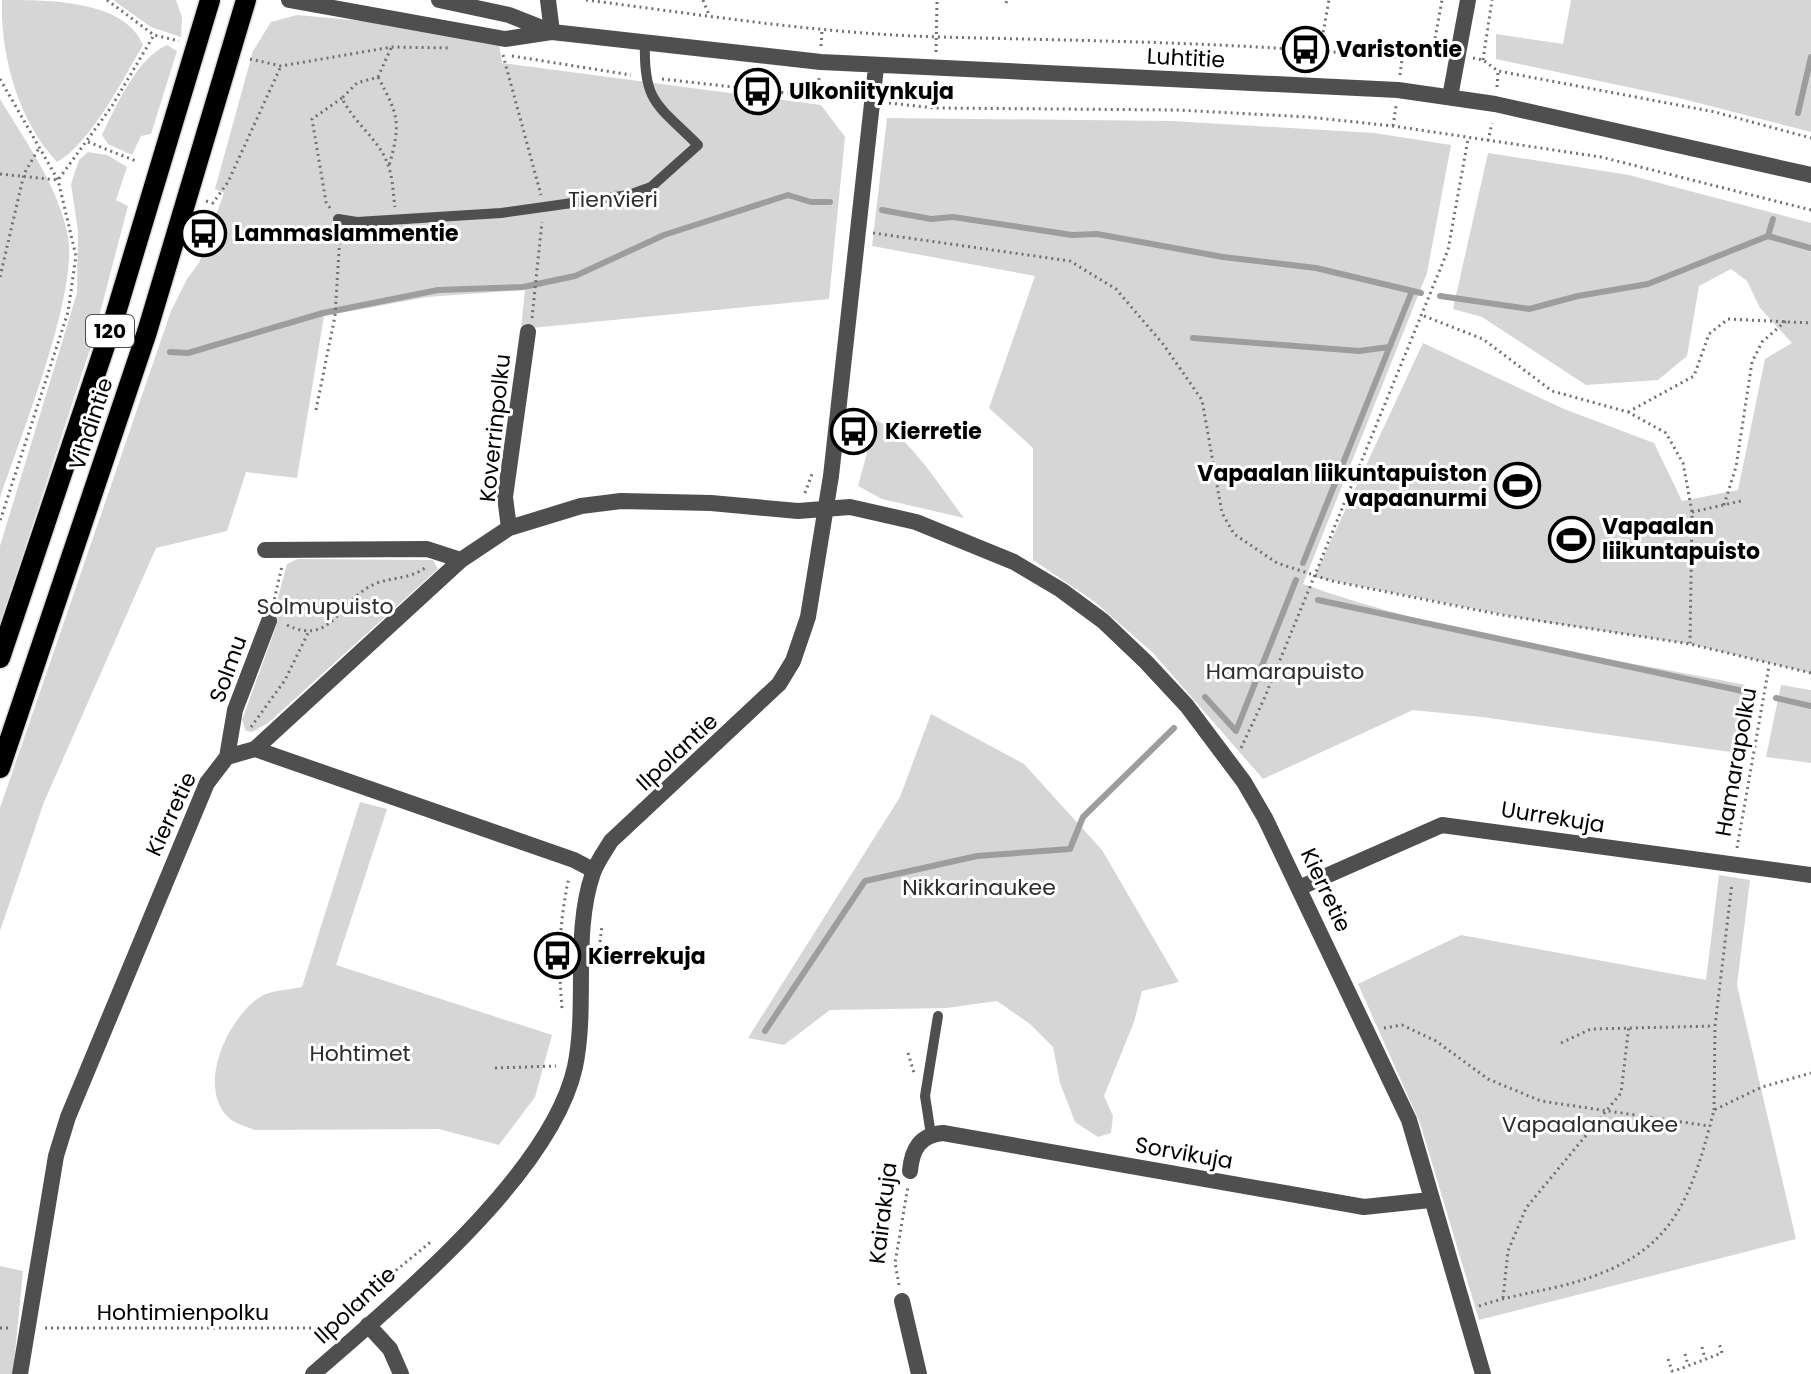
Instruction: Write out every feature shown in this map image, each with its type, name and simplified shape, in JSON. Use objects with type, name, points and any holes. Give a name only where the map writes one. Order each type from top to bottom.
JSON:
[{"type":"main road","name":"Vihdintie","points":[[0,658],[115,316],[210,0]]},
{"type":"main road","name":"Vihdintie","points":[[0,768],[147,332],[246,0]]},
{"type":"street","name":"Luhtitie","points":[[289,0],[505,39],[552,32]]},
{"type":"street","name":"Luhtitie","points":[[439,0],[509,15],[552,32],[876,67],[1398,90],[1450,97],[1677,142],[1811,175]]},
{"type":"street","points":[[548,0],[552,32]]},
{"type":"street","points":[[1450,97],[1468,0]]},
{"type":"street","name":"Ilpolantie","points":[[313,1374],[473,1225],[550,1128],[566,1098],[580,1035],[587,898],[593,870],[611,841],[779,684],[793,661],[808,617],[825,510],[876,67]]},
{"type":"street","name":"Koverrinpolku","points":[[509,528],[505,497],[528,332]]},
{"type":"street","name":"Kierretie","points":[[20,1374],[56,1156],[68,1117],[207,783],[228,753],[255,749],[453,556],[509,528],[581,506],[621,501],[711,503],[798,511],[850,507],[916,522],[1012,561],[1061,590],[1103,621],[1146,662],[1187,706],[1228,760],[1265,818],[1301,887],[1409,1120],[1483,1374]]},
{"type":"street","points":[[265,550],[427,549],[453,556]]},
{"type":"street","name":"Solmu","points":[[228,753],[235,710],[269,618]]},
{"type":"street","points":[[255,749],[574,860],[593,870]]},
{"type":"street","name":"Uurrekuja","points":[[1301,887],[1442,825],[1811,875]]},
{"type":"street","name":"Sorvikuja","points":[[931,1135],[943,1133],[1364,1207],[1430,1200]]},
{"type":"street","name":"Kairakuja","points":[[910,1171],[917,1146],[931,1135]]},
{"type":"street","points":[[902,1301],[919,1374]]},
{"type":"street","points":[[368,1325],[390,1349],[401,1374]]},
{"type":"lane","points":[[341,219],[396,219],[544,209],[629,195],[651,187],[698,145],[649,97],[644,77],[645,43]]},
{"type":"lane","points":[[931,1135],[925,1096],[938,1016]]},
{"type":"path","points":[[107,0],[154,35],[180,41]]},
{"type":"path","points":[[586,0],[822,30],[936,37],[1244,44],[1402,58],[1433,50],[1483,60],[1498,71],[1715,112],[1811,138]]},
{"type":"path","points":[[703,0],[709,16]]},
{"type":"path","points":[[1317,50],[1329,0]]},
{"type":"path","points":[[1433,50],[1442,0]]},
{"type":"path","points":[[1483,60],[1492,0]]},
{"type":"path","points":[[936,37],[937,2]]},
{"type":"path","points":[[1298,29],[1317,50]]},
{"type":"path","points":[[58,180],[88,142],[154,35]]},
{"type":"path","points":[[316,410],[335,316],[341,219],[326,202],[312,119],[357,83],[378,77],[392,47]]},
{"type":"path","points":[[250,59],[281,66],[392,47],[452,49]]},
{"type":"path","points":[[491,53],[644,77],[935,108],[1177,110],[1308,117],[1601,157],[1811,210]]},
{"type":"path","points":[[503,55],[544,209],[536,304]]},
{"type":"path","points":[[213,203],[240,158],[281,66]]},
{"type":"path","points":[[378,77],[391,101],[399,129],[389,166],[396,219]]},
{"type":"path","points":[[0,79],[58,180],[76,256],[68,312],[0,521]]},
{"type":"path","points":[[342,98],[351,118],[365,130],[389,166]]},
{"type":"path","points":[[848,100],[852,109]]},
{"type":"path","points":[[1228,760],[1238,753],[1264,699],[1424,316],[1448,250],[1468,139]]},
{"type":"path","points":[[88,142],[136,161]]},
{"type":"path","points":[[0,277],[24,174],[39,148]]},
{"type":"path","points":[[0,174],[24,174],[58,180]]},
{"type":"path","points":[[857,231],[1070,261],[1116,289],[1163,344],[1202,400],[1222,513],[1234,534],[1277,563],[1314,577],[1502,615],[1690,644],[1811,673]]},
{"type":"path","points":[[1424,316],[1483,339],[1552,391],[1628,412],[1666,433],[1683,463],[1692,512],[1690,644]]},
{"type":"path","points":[[1628,412],[1694,376],[1709,334],[1728,319],[1811,323]]},
{"type":"path","points":[[1724,505],[1736,467],[1752,362],[1762,342],[1786,320]]},
{"type":"path","points":[[798,511],[800,498],[808,489],[813,474]]},
{"type":"path","points":[[1692,512],[1741,501]]},
{"type":"path","name":"Solmu","points":[[269,618],[282,570],[283,550]]},
{"type":"path","points":[[269,618],[300,632],[320,630],[357,595],[377,583],[412,576],[453,556]]},
{"type":"path","points":[[228,753],[271,703],[309,631]]},
{"type":"path","name":"Hamarapolku","points":[[1463,1311],[1503,1298],[1560,1286],[1636,1255],[1669,1229],[1695,1181],[1714,1110],[1715,1026],[1735,864],[1769,665]]},
{"type":"path","points":[[562,1010],[557,956],[559,929],[574,860]]},
{"type":"path","points":[[1367,1030],[1402,1025],[1436,1041],[1488,1079],[1541,1101],[1709,1126]]},
{"type":"path","points":[[1503,1298],[1508,1251],[1526,1208],[1621,1093],[1629,1025]]},
{"type":"path","points":[[1561,1043],[1591,1029],[1629,1025],[1715,1026]]},
{"type":"path","points":[[495,1068],[560,1066],[556,1076]]},
{"type":"path","points":[[1488,1079],[1495,1073]]},
{"type":"path","points":[[1714,1110],[1762,1087],[1811,1073]]},
{"type":"path","name":"Kairakuja","points":[[902,1301],[895,1263],[910,1171]]},
{"type":"path","points":[[330,1337],[377,1286],[438,1236]]},
{"type":"path","name":"Hohtimienpolku","points":[[28,1328],[337,1328]]},
{"type":"path","points":[[1668,1359],[1672,1371],[1689,1366],[1722,1353],[1719,1343]]},
{"type":"path","points":[[1702,1347],[1705,1359]]},
{"type":"path","points":[[1685,1354],[1689,1366]]},
{"type":"green space","points":[[2,0],[63,2],[103,11],[134,30],[143,45],[94,126],[70,153],[57,162],[32,128],[14,87],[4,43]]},
{"type":"green space","points":[[113,0],[176,0],[182,17],[181,37],[151,27]]},
{"type":"green space","points":[[1571,0],[1811,0],[1811,132],[1679,98],[1496,59],[1496,34],[1563,44]]},
{"type":"green space","name":"Tienvieri","points":[[297,15],[364,21],[499,44],[502,63],[821,105],[845,137],[829,299],[521,329],[525,290],[427,297],[324,316],[297,478],[246,472],[227,531],[156,548],[44,802],[0,931],[0,808],[171,311],[199,263],[224,193],[215,189],[253,51],[271,22]]},
{"type":"green space","points":[[167,45],[177,51],[151,134],[141,136],[132,155],[108,144],[102,135],[137,72],[156,51]]},
{"type":"green space","points":[[0,99],[57,200],[68,237],[69,262],[45,367],[0,498]]},
{"type":"green space","name":"Hamarapuisto","points":[[887,118],[1172,121],[1374,133],[1451,145],[1427,273],[1303,584],[1356,602],[1466,630],[1745,685],[1738,753],[1413,710],[1263,779],[1153,653],[1095,602],[1033,560],[1033,448],[989,408],[1035,276],[872,246]]},
{"type":"green space","points":[[88,152],[107,155],[127,167],[116,200],[128,206],[92,343],[0,624],[0,546],[77,293],[78,231],[71,184],[79,160]]},
{"type":"green space","name":"Vapaalan liikuntapuisto","points":[[1488,153],[1629,175],[1811,223],[1811,673],[1690,644],[1531,620],[1314,577],[1423,343],[1564,409],[1654,443],[1682,501],[1738,490],[1765,359],[1792,343],[1760,308],[1747,281],[1731,269],[1699,286],[1687,356],[1658,380],[1586,385],[1482,317],[1453,309]]},
{"type":"green space","points":[[876,420],[912,450],[964,518],[882,499],[858,486]]},
{"type":"green space","name":"Solmupuisto","points":[[298,559],[433,560],[438,569],[268,723],[252,732],[246,731],[242,720],[277,624],[272,620],[287,564]]},
{"type":"green space","points":[[1781,685],[1811,690],[1811,763],[1766,757]]},
{"type":"green space","name":"Nikkarinaukee","points":[[931,714],[1024,764],[1102,850],[1179,982],[1142,991],[1134,1022],[1104,1096],[1113,1116],[1111,1133],[1098,1137],[1075,1122],[1060,1083],[1053,1047],[1030,1024],[997,1001],[947,1008],[830,1010],[784,1045],[748,1038],[900,797]]},
{"type":"green space","name":"Hohtimet","points":[[360,802],[387,809],[336,965],[552,1035],[535,1097],[499,1145],[439,1129],[255,1130],[228,1117],[219,1103],[215,1088],[216,1070],[220,1052],[237,1020],[260,997],[302,987]]},
{"type":"green space","name":"Vapaalanaukee","points":[[1719,875],[1750,880],[1737,985],[1796,1239],[1479,1320],[1420,1123],[1358,984],[1461,935],[1706,980]]},
{"type":"green space","points":[[0,1266],[23,1271],[13,1374],[0,1374]]},
{"type":"waterway","points":[[1798,113],[1811,57]]},
{"type":"waterway","points":[[170,352],[188,353],[323,313],[438,290],[523,287],[575,276],[664,235],[788,195],[811,202],[830,202]]},
{"type":"waterway","points":[[882,210],[931,219],[953,217],[1072,235],[1097,234],[1223,257],[1316,268],[1421,293]]},
{"type":"waterway","points":[[1768,236],[1773,219]]},
{"type":"waterway","points":[[1768,236],[1811,248]]},
{"type":"waterway","points":[[1440,296],[1529,309],[1578,296],[1648,284],[1768,236]]},
{"type":"waterway","points":[[1303,563],[1412,291]]},
{"type":"waterway","points":[[1193,338],[1359,351],[1389,347]]},
{"type":"waterway","points":[[1205,697],[1236,731],[1296,580]]},
{"type":"waterway","points":[[1318,600],[1752,693]]},
{"type":"waterway","points":[[1776,698],[1811,706]]},
{"type":"waterway","points":[[765,1031],[865,881],[977,856],[1070,849],[1083,817],[1174,728]]},
{"type":"place","name":"Varistontie","points":[[1305,49]]},
{"type":"place","name":"Ulkoniitynkuja","points":[[758,91]]},
{"type":"place","name":"Lammaslammentie","points":[[203,233]]},
{"type":"place","name":"Kierretie","points":[[854,431]]},
{"type":"place","name":"Vapaalan liikuntapuiston vapaanurmi","points":[[1518,486]]},
{"type":"place","name":"Vapaalan liikuntapuisto","points":[[1571,539]]},
{"type":"place","name":"Kierrekuja","points":[[557,956]]}]
